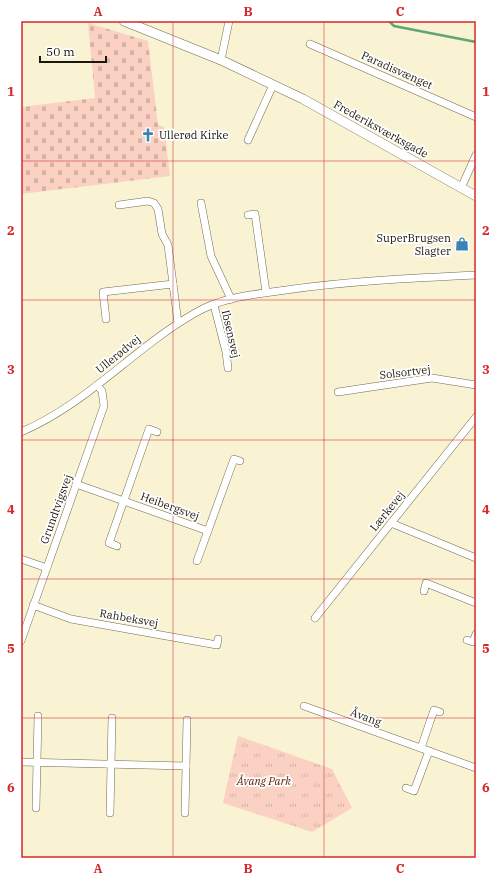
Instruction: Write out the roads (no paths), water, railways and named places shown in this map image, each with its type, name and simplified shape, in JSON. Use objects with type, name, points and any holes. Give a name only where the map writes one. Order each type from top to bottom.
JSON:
[{"type":"street","name":"Frederiksværksgade","points":[[124,21],[221,60],[303,99],[476,196]]},
{"type":"street","points":[[221,60],[229,21]]},
{"type":"street","name":"Paradisvænget","points":[[310,44],[476,117]]},
{"type":"street","points":[[248,140],[273,85]]},
{"type":"street","points":[[461,188],[476,155]]},
{"type":"street","points":[[119,205],[148,201],[154,204],[158,209],[162,234],[168,245],[178,323]]},
{"type":"street","points":[[201,203],[211,256],[231,299]]},
{"type":"street","points":[[248,215],[255,214],[266,292]]},
{"type":"street","name":"Ullerødvej","points":[[21,432],[42,423],[66,409],[158,336],[178,323],[197,312],[231,299],[266,292],[334,283],[476,275]]},
{"type":"street","points":[[106,319],[103,292],[173,284]]},
{"type":"street","name":"Ibsensvej","points":[[214,305],[226,352],[228,368]]},
{"type":"street","name":"Solsortvej","points":[[338,392],[432,378],[476,385]]},
{"type":"street","name":"Grundtvigsvej","points":[[21,641],[104,406],[102,391],[97,385]]},
{"type":"street","name":"Lærkevej","points":[[314,618],[476,417]]},
{"type":"street","name":"Heibergsvej","points":[[117,546],[109,543],[149,429],[157,432]]},
{"type":"street","name":"Heibergsvej","points":[[197,561],[234,459],[240,461]]},
{"type":"street","name":"Heibergsvej","points":[[76,484],[208,531]]},
{"type":"street","points":[[391,524],[476,558]]},
{"type":"street","points":[[21,559],[47,568]]},
{"type":"street","points":[[424,590],[426,583],[476,603]]},
{"type":"street","name":"Rahbeksvej","points":[[34,605],[72,619],[217,645],[218,639]]},
{"type":"street","points":[[467,640],[473,642],[476,634]]},
{"type":"street","name":"Åvang","points":[[304,706],[476,768]]},
{"type":"street","points":[[421,748],[434,710],[440,712]]},
{"type":"street","points":[[36,808],[38,716]]},
{"type":"street","points":[[110,813],[112,718]]},
{"type":"street","points":[[184,813],[187,720]]},
{"type":"street","points":[[406,788],[414,791],[429,751]]},
{"type":"street","points":[[21,762],[186,766]]},
{"type":"waterway","points":[[389,21],[394,26],[476,42]]},
{"type":"place","name":"Ullerød Kirke","points":[[148,135]]},
{"type":"place","name":"SuperBrugsen Slagter","points":[[462,244]]},
{"type":"park label","name":"Åvang Park","points":[[264,781]]}]
